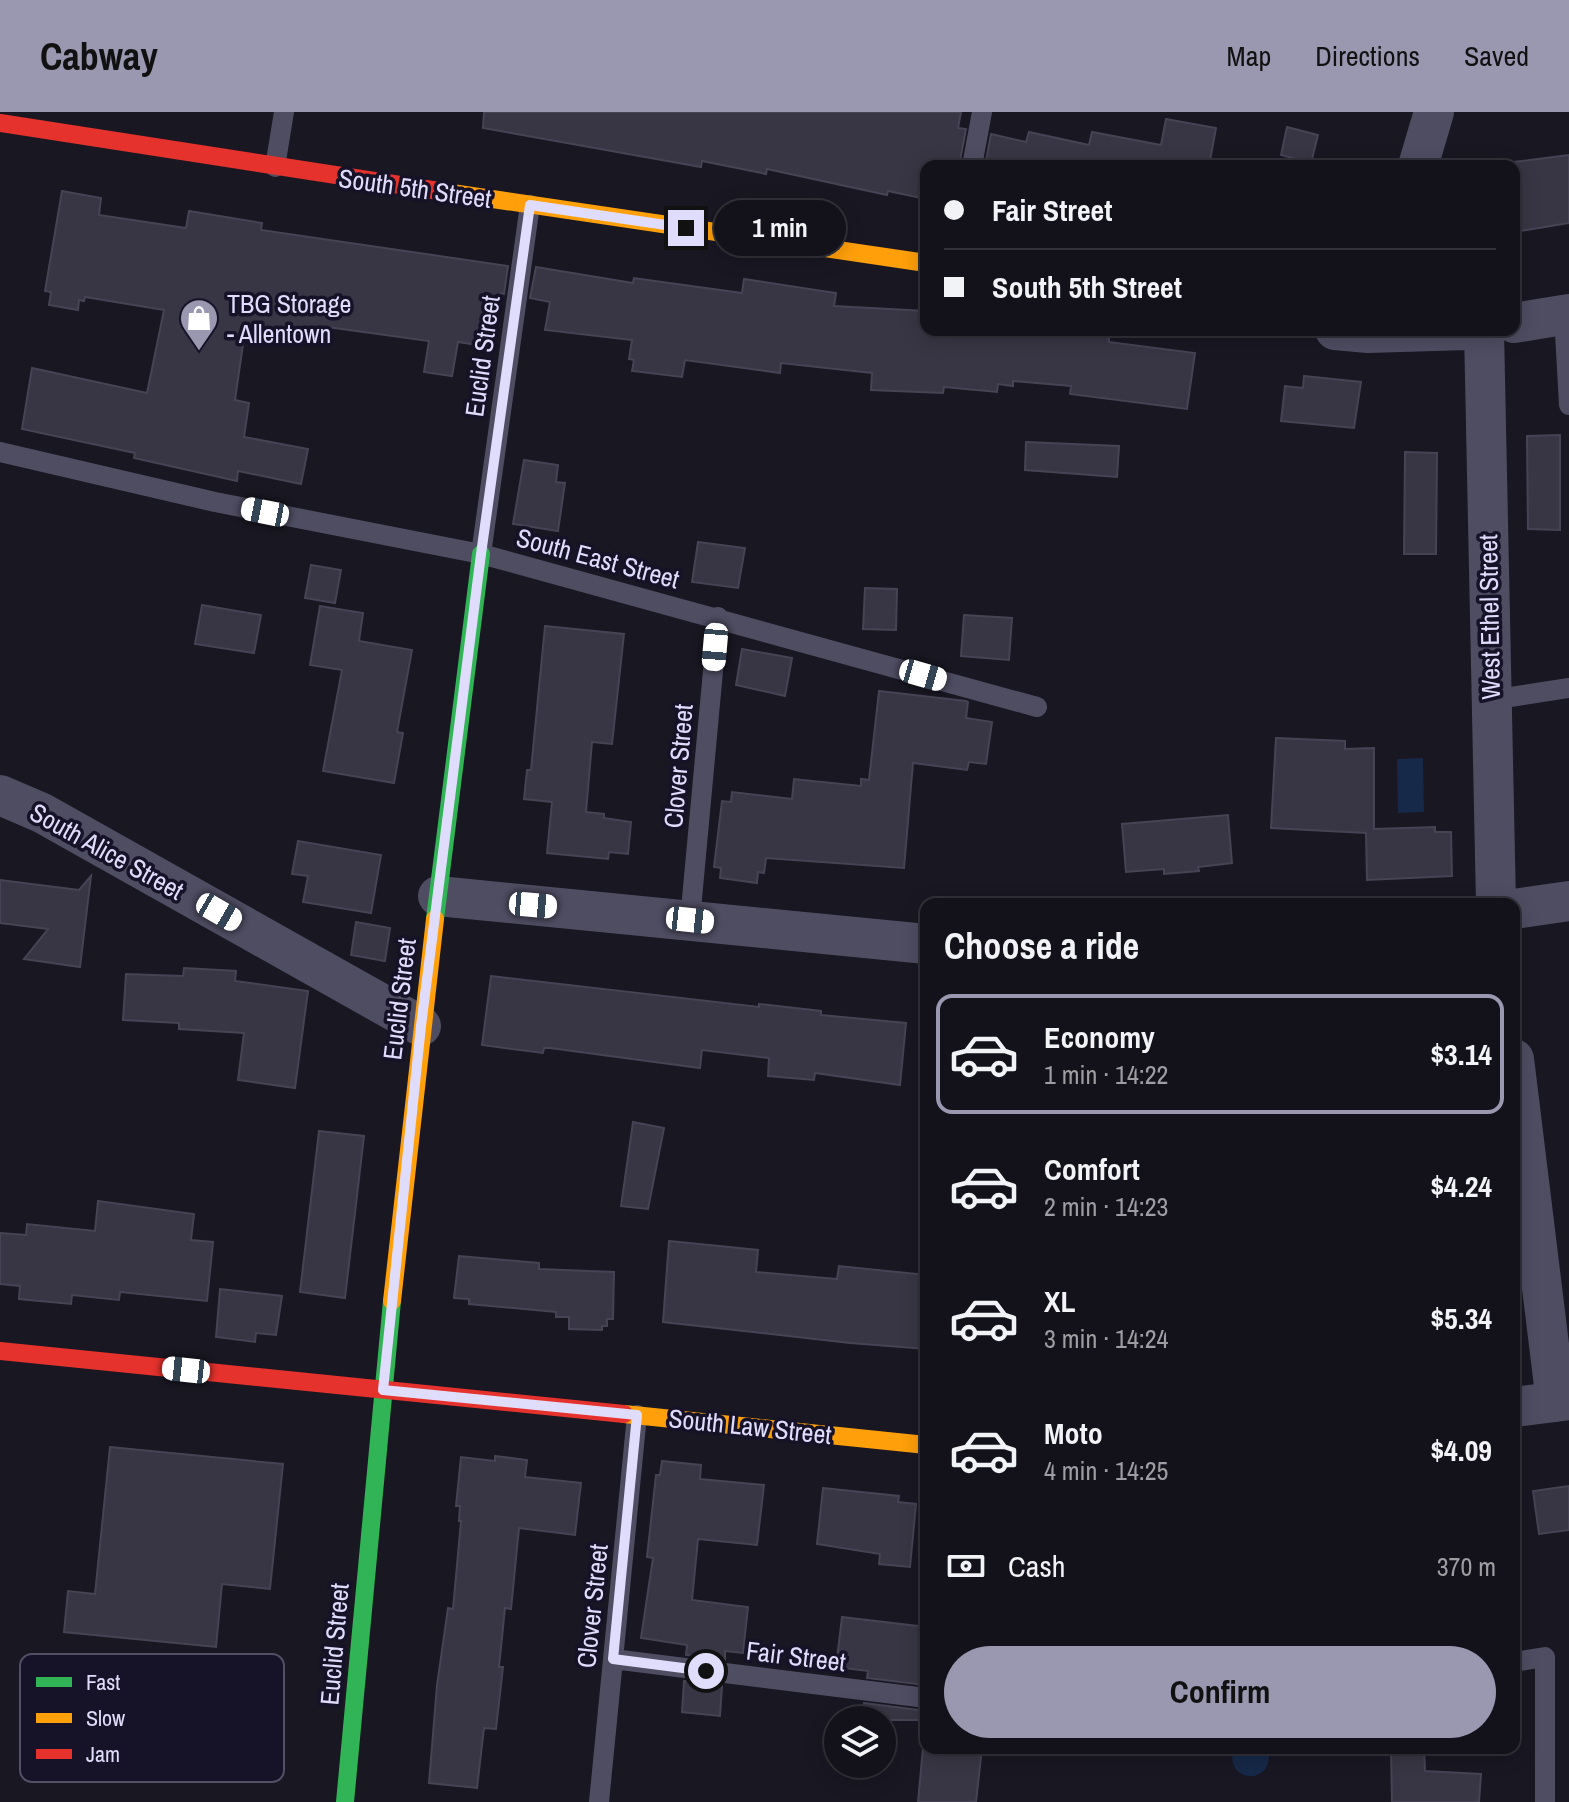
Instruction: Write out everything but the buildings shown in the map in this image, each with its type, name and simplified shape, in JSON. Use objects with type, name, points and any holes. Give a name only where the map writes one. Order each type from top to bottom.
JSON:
[{"type":"street","points":[[1420,160],[1434,112]]},
{"type":"street","name":"South 5th Street","points":[[0,123],[920,262]]},
{"type":"street","points":[[1520,322],[1566,314]]},
{"type":"street","name":"West Ethel Street","points":[[1484,336],[1496,898]]},
{"type":"street","name":"Euclid Street","points":[[345,1802],[421,1026],[481,554]]},
{"type":"street","name":"South Alice Street","points":[[0,795],[42,813],[421,1026]]},
{"type":"street","points":[[438,896],[920,943]]},
{"type":"street","points":[[1520,908],[1569,901]]},
{"type":"street","points":[[1520,1102],[1562,1401],[1520,1406]]},
{"type":"street","name":"South Law Street","points":[[0,1351],[920,1444]]},
{"type":"lane","points":[[275,167],[284,112]]},
{"type":"lane","points":[[973,160],[982,112]]},
{"type":"lane","name":"Euclid Street","points":[[481,554],[530,205]]},
{"type":"lane","points":[[1566,314],[1569,405]]},
{"type":"lane","name":"South East Street","points":[[0,452],[215,502],[481,554],[1037,707]]},
{"type":"lane","name":"Clover Street","points":[[690,920],[718,617]]},
{"type":"lane","points":[[1491,700],[1569,688]]},
{"type":"lane","name":"Clover Street","points":[[599,1802],[637,1415]]},
{"type":"lane","points":[[1520,1661],[1545,1657],[1545,1802]]},
{"type":"lane","name":"Fair Street","points":[[613,1659],[920,1697]]},
{"type":"water","points":[[1423,758],[1424,812],[1398,813],[1397,759]]},
{"type":"water","points":[[1233,1754],[1268,1754],[1269,1761],[1265,1770],[1250,1776],[1236,1769]]},
{"type":"traffic: fast","points":[[435,919],[481,554]]},
{"type":"traffic: fast","points":[[345,1802],[392,1301]]},
{"type":"traffic: slow","points":[[452,193],[920,262]]},
{"type":"traffic: slow","points":[[392,1301],[435,919]]},
{"type":"traffic: slow","points":[[624,1414],[920,1444]]},
{"type":"traffic: jam","points":[[0,123],[452,193]]},
{"type":"traffic: jam","points":[[0,1351],[624,1414]]},
{"type":"place","name":"TBG Storage - Allentown","points":[[199,352]]},
{"type":"route","points":[[686,228],[530,205],[481,554],[421,1026],[383,1390],[637,1415],[613,1659],[706,1671]]}]
